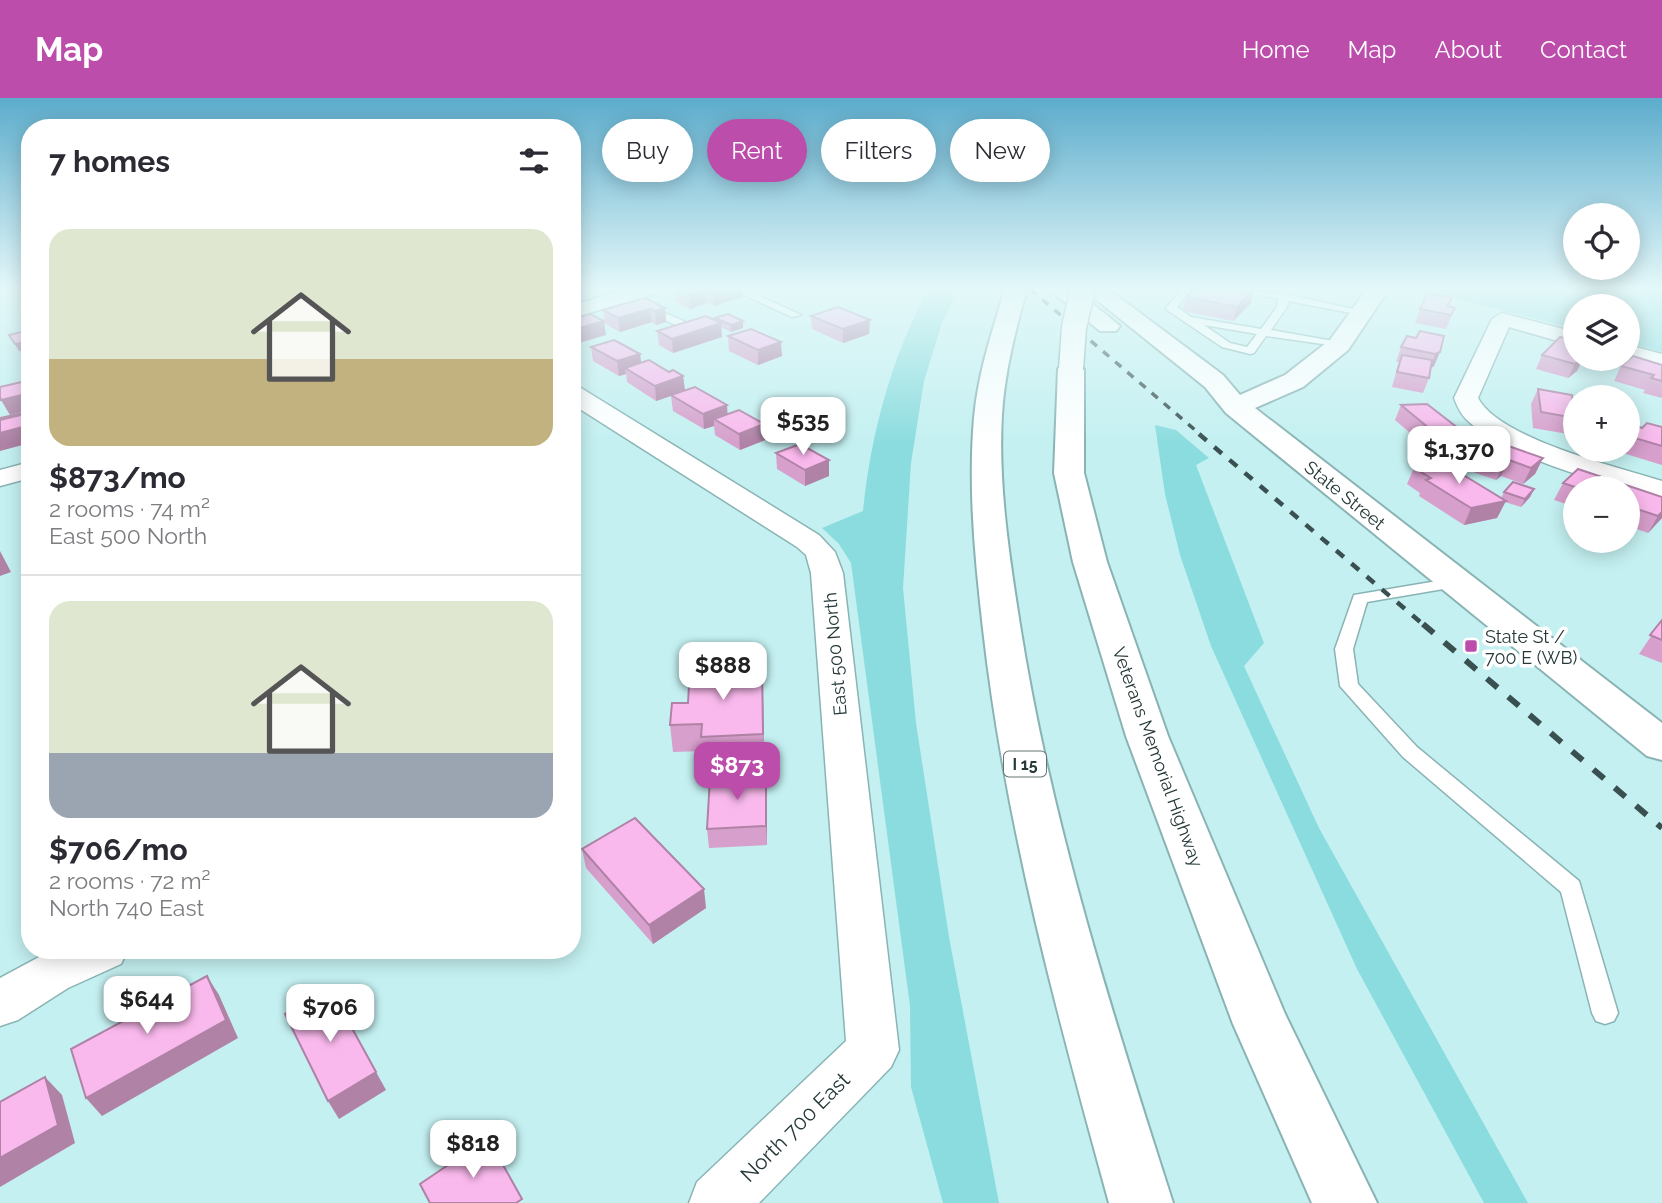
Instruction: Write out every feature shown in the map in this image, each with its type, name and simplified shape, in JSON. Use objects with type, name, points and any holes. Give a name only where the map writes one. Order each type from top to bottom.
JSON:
[{"type":"main road","name":"I 15","points":[[1001,341],[995,362],[989,448],[991,534],[1001,629],[1041,836],[1101,1068],[1141,1203]]},
{"type":"main road","name":"Veterans Memorial Highway","points":[[1073,341],[1069,472],[1090,562],[1147,736],[1261,1024],[1345,1203]]},
{"type":"main road","name":"State Street","points":[[1126,341],[1183,385],[1236,407]]},
{"type":"main road","name":"State Street","points":[[1161,341],[1214,381],[1236,407],[1662,745]]},
{"type":"main road","points":[[1236,407],[1294,381],[1342,341]]},
{"type":"street","points":[[1492,341],[1466,398],[1475,414],[1555,455],[1662,490]]},
{"type":"street","points":[[1640,355],[1662,361]]},
{"type":"street","name":"East 500 North","points":[[581,399],[808,541],[820,552],[827,573],[873,1051]]},
{"type":"street","points":[[0,478],[21,472]]},
{"type":"street","points":[[0,1004],[51,973],[83,959]]},
{"type":"street","name":"North 700 East","points":[[718,1203],[873,1051]]},
{"type":"lane","points":[[1220,341],[1240,351],[1251,351],[1258,341]]},
{"type":"lane","points":[[1316,341],[1339,345]]},
{"type":"lane","points":[[1455,583],[1360,598],[1344,649],[1349,686],[1410,752],[1571,887],[1605,1013]]},
{"type":"shaded area","points":[[937,341],[924,381],[911,463],[903,588],[916,723],[949,937],[999,1203],[943,1203],[911,1087],[910,1006],[851,563],[839,544],[822,528],[863,511],[877,425],[903,342]]},
{"type":"shaded area","points":[[1640,341],[1662,341],[1662,352],[1640,346]]},
{"type":"shaded area","points":[[1155,425],[1176,430],[1209,458],[1196,465],[1264,643],[1244,666],[1319,828],[1528,1203],[1484,1203],[1357,969],[1211,646],[1180,555],[1165,494]]},
{"type":"building","points":[[615,341],[640,354],[617,361],[591,347]]},
{"type":"building","points":[[738,341],[781,342],[758,350]]},
{"type":"building","points":[[1405,341],[1443,341],[1440,352],[1435,354],[1401,347]]},
{"type":"building","points":[[1556,341],[1563,341],[1563,361],[1542,355]]},
{"type":"building","points":[[1402,355],[1432,360],[1429,378],[1397,372]]},
{"type":"building","points":[[1640,358],[1662,365],[1662,381],[1651,378],[1654,375],[1639,371]]},
{"type":"building","points":[[649,360],[669,372],[673,370],[683,376],[655,386],[625,368]]},
{"type":"building","points":[[21,382],[21,395],[1,400],[0,387]]},
{"type":"building","points":[[695,387],[727,405],[703,414],[671,395]]},
{"type":"building","points":[[1538,389],[1563,393],[1563,416],[1541,412]]},
{"type":"building","points":[[1427,404],[1463,432],[1436,434],[1401,405]]},
{"type":"building","points":[[739,410],[764,424],[739,434],[714,419]]},
{"type":"building","points":[[21,415],[21,427],[0,433],[0,420]]},
{"type":"building","points":[[1647,423],[1662,427],[1662,446],[1640,440],[1640,427]]},
{"type":"building","points":[[1488,439],[1543,458],[1531,468],[1509,460],[1504,464],[1471,453]]},
{"type":"building","points":[[800,444],[829,460],[805,470],[776,453]]},
{"type":"building","points":[[1442,462],[1506,501],[1471,508],[1426,480],[1431,478],[1414,468]]},
{"type":"building","points":[[1578,469],[1599,476],[1570,476]]},
{"type":"building","points":[[1513,482],[1534,489],[1525,499],[1504,492]]},
{"type":"building","points":[[1640,490],[1662,497],[1662,512],[1658,516],[1640,510]]},
{"type":"building","points":[[1662,620],[1662,640],[1650,635]]},
{"type":"building","points":[[762,666],[763,734],[701,737],[702,724],[670,725],[672,703],[688,703],[690,668]]},
{"type":"building","points":[[766,776],[766,826],[707,829],[710,778]]},
{"type":"building","points":[[635,818],[704,889],[649,925],[582,849]]},
{"type":"building","points":[[207,976],[226,1020],[86,1098],[71,1049]]},
{"type":"building","points":[[330,988],[376,1072],[328,1101],[285,1014]]},
{"type":"building","points":[[45,1077],[58,1125],[0,1158],[0,1102]]},
{"type":"building","points":[[488,1138],[522,1199],[516,1203],[430,1203],[420,1184]]},
{"type":"railway","points":[[1090,341],[1201,435]]},
{"type":"railway","points":[[1199,434],[1425,626]]},
{"type":"railway","points":[[1423,624],[1662,828]]},
{"type":"place","name":"State St / 700 E (WB)","points":[[1471,646]]}]
